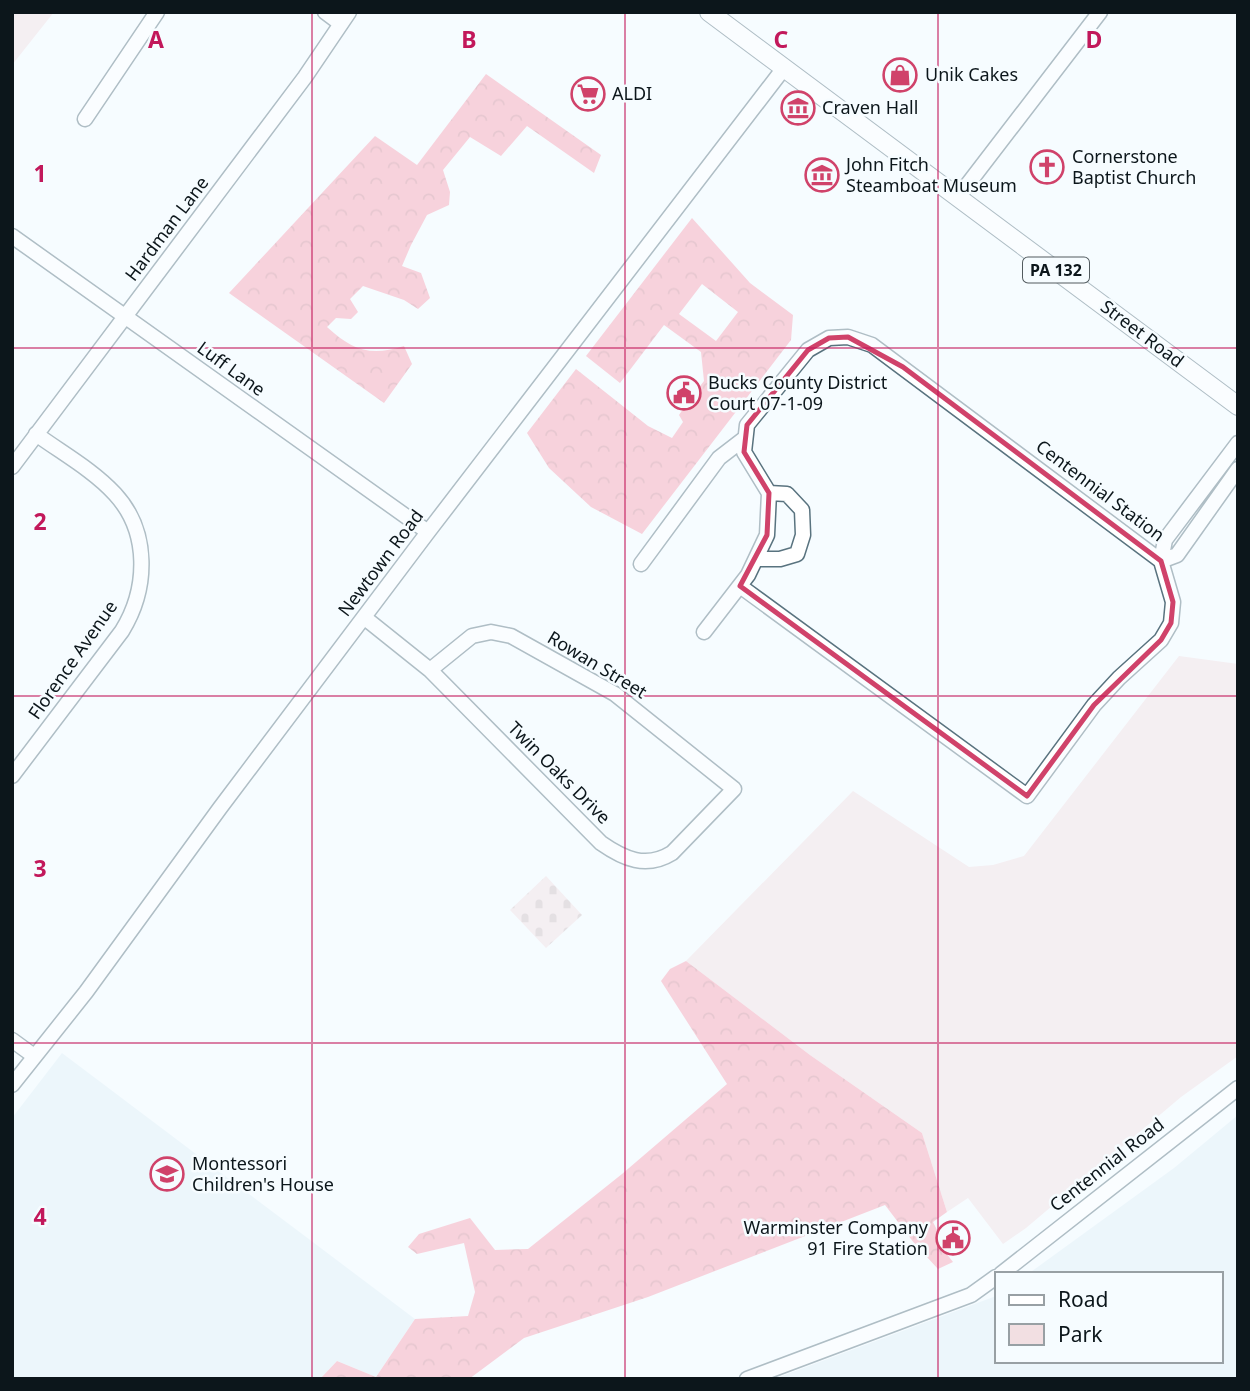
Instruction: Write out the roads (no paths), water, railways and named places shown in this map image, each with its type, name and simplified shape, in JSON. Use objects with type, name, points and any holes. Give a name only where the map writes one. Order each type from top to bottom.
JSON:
[{"type":"main road","name":"Street Road","points":[[709,12],[1238,406]]},
{"type":"street","points":[[85,119],[157,12]]},
{"type":"street","points":[[325,12],[345,18]]},
{"type":"street","points":[[958,197],[1100,12]]},
{"type":"street","name":"Hardman Lane","points":[[12,467],[305,77],[345,18]]},
{"type":"street","name":"Newtown Road","points":[[12,1085],[86,992],[220,808],[428,532],[784,68]]},
{"type":"street","name":"Luff Lane","points":[[12,236],[428,532]]},
{"type":"street","name":"Centennial Station","points":[[740,586],[1027,796],[1094,705],[1161,640],[1171,623],[1173,602],[1161,561],[872,345],[848,337],[829,338],[808,350],[747,425],[746,438]]},
{"type":"street","name":"Florence Avenue","points":[[12,776],[122,631],[135,604],[141,571],[139,542],[134,524],[121,501],[105,485],[36,434]]},
{"type":"street","points":[[704,632],[740,586],[757,559],[767,535],[769,494],[744,452],[746,438]]},
{"type":"street","points":[[641,564],[719,458],[746,438]]},
{"type":"street","points":[[1161,561],[1165,540],[1238,443]]},
{"type":"street","points":[[1161,561],[1177,555],[1238,469]]},
{"type":"street","points":[[757,559],[780,559],[797,554],[803,535],[802,510],[787,494],[769,494]]},
{"type":"street","name":"Twin Oaks Drive","points":[[365,618],[430,670],[601,843],[618,855],[632,861],[654,861],[672,853],[734,789]]},
{"type":"street","name":"Rowan Street","points":[[430,670],[472,636],[491,632],[511,636],[615,694],[734,789]]},
{"type":"street","points":[[12,1040],[34,1056]]},
{"type":"street","name":"Centennial Road","points":[[1004,1272],[1238,1088]]},
{"type":"street","points":[[747,1379],[971,1295],[995,1278]]},
{"type":"place","name":"Unik Cakes","points":[[900,75]]},
{"type":"place","name":"ALDI","points":[[588,94]]},
{"type":"place","name":"Craven Hall","points":[[798,108]]},
{"type":"place","name":"Cornerstone Baptist Church","points":[[1047,167]]},
{"type":"place","name":"John Fitch Steamboat Museum","points":[[822,175]]},
{"type":"place","name":"Bucks County District Court 07-1-09","points":[[684,393]]},
{"type":"place","name":"Montessori Children's House","points":[[167,1174]]},
{"type":"place","name":"Warminster Company 91 Fire Station","points":[[953,1238]]}]
